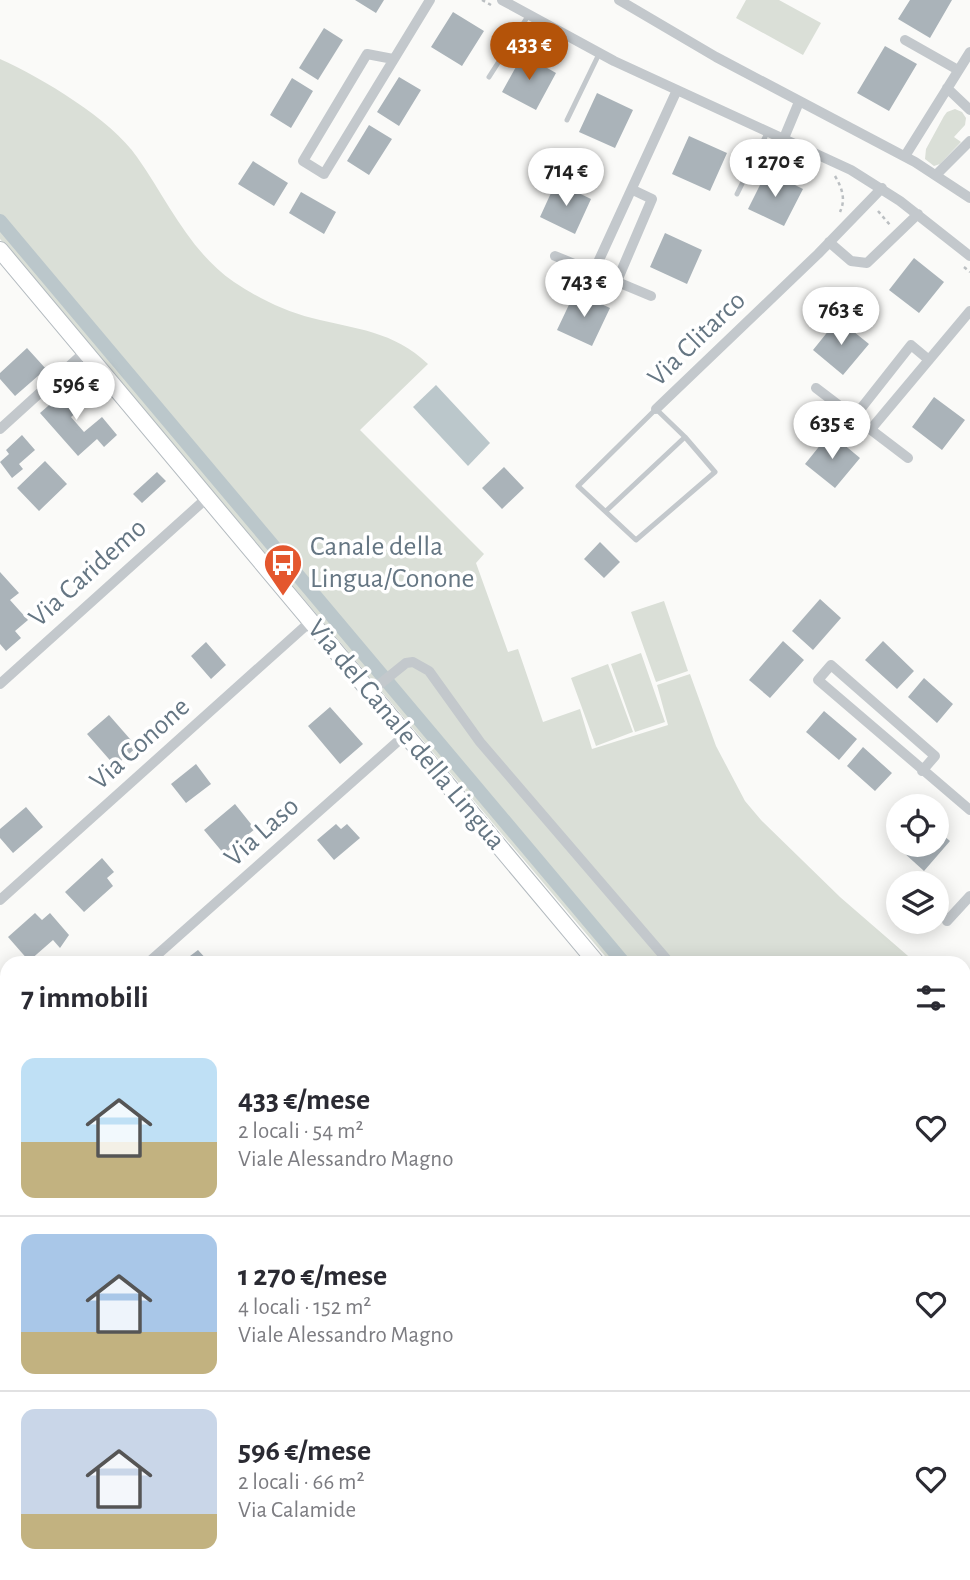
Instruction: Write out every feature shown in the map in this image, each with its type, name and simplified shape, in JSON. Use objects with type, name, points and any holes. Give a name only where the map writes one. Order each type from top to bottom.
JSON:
[{"type":"street","points":[[393,59],[367,54],[303,161],[324,174],[430,0]]},
{"type":"street","points":[[619,0],[680,37],[937,174],[970,198]]},
{"type":"street","points":[[497,3],[599,54],[851,170],[918,214],[970,256]]},
{"type":"street","points":[[905,40],[958,70]]},
{"type":"street","points":[[905,156],[970,51]]},
{"type":"street","points":[[947,88],[970,110]]},
{"type":"street","points":[[594,271],[677,90]]},
{"type":"street","points":[[784,138],[799,102]]},
{"type":"street","points":[[937,174],[970,141]]},
{"type":"street","name":"Via Clitarco","points":[[656,409],[882,188]]},
{"type":"street","points":[[617,281],[652,199],[633,190]]},
{"type":"street","points":[[829,242],[851,261],[864,264],[873,259],[918,214]]},
{"type":"street","name":"Via del Canale della Lingua","points":[[0,250],[311,621],[375,688],[405,735],[591,956]]},
{"type":"street","points":[[555,256],[651,296]]},
{"type":"street","points":[[871,429],[970,311]]},
{"type":"street","points":[[855,416],[911,345],[929,360]]},
{"type":"street","points":[[0,429],[86,351]]},
{"type":"street","points":[[816,388],[908,458]]},
{"type":"street","name":"Via Caridemo","points":[[0,684],[208,497]]},
{"type":"street","name":"Via Conone","points":[[0,900],[311,621]]},
{"type":"street","points":[[375,688],[398,668],[413,662],[429,670],[480,742],[664,956]]},
{"type":"street","points":[[922,771],[935,756],[831,665],[818,680],[922,771],[970,810]]},
{"type":"street","name":"Via Laso","points":[[156,956],[405,735]]},
{"type":"street","points":[[949,920],[970,896]]},
{"type":"lane","points":[[489,77],[527,16]]},
{"type":"lane","points":[[567,120],[599,54]]},
{"type":"lane","points":[[737,194],[768,131]]},
{"type":"lane","name":"Via Clitarco","points":[[656,409],[715,472],[636,540],[578,486],[656,409]]},
{"type":"lane","points":[[607,511],[685,437]]},
{"type":"path","points":[[482,0],[497,3]]},
{"type":"path","points":[[828,172],[836,177],[842,190],[843,205],[840,213]]},
{"type":"path","points":[[870,200],[897,233]]},
{"type":"path","points":[[960,264],[970,272]]},
{"type":"shaded area","points":[[746,0],[779,0],[821,23],[803,55],[736,18]]},
{"type":"shaded area","points":[[0,59],[55,88],[111,128],[137,157],[204,256],[234,282],[291,312],[388,338],[402,344],[428,364],[360,430],[484,554],[476,563],[508,652],[518,649],[543,722],[580,709],[592,749],[668,725],[657,685],[690,674],[716,746],[745,801],[840,897],[908,956],[605,956],[0,239]]},
{"type":"shaded area","points":[[955,109],[962,112],[966,118],[965,125],[954,137],[961,142],[940,164],[934,166],[925,159],[926,149],[944,116]]},
{"type":"shaded area","points":[[436,385],[490,443],[468,466],[413,407]]},
{"type":"shaded area","points":[[664,601],[688,671],[656,682],[631,612]]},
{"type":"shaded area","points":[[641,653],[665,722],[635,732],[611,664]]},
{"type":"shaded area","points":[[608,664],[633,732],[596,746],[571,678]]},
{"type":"building","points":[[355,0],[384,0],[376,13]]},
{"type":"building","points":[[910,0],[952,0],[930,38],[898,19]]},
{"type":"building","points":[[453,12],[484,31],[462,66],[431,47]]},
{"type":"building","points":[[324,28],[343,40],[318,80],[299,68]]},
{"type":"building","points":[[885,46],[917,64],[889,111],[857,93]]},
{"type":"building","points":[[523,54],[556,73],[536,110],[502,92]]},
{"type":"building","points":[[399,77],[421,90],[399,126],[377,112]]},
{"type":"building","points":[[292,78],[313,91],[291,128],[270,115]]},
{"type":"building","points":[[597,93],[633,110],[615,148],[579,132]]},
{"type":"building","points":[[369,125],[392,139],[369,175],[347,161]]},
{"type":"building","points":[[689,136],[727,153],[710,191],[672,174]]},
{"type":"building","points":[[253,161],[288,183],[274,206],[238,184]]},
{"type":"building","points":[[767,171],[803,189],[784,226],[748,209]]},
{"type":"building","points":[[556,182],[591,199],[575,234],[540,217]]},
{"type":"building","points":[[301,192],[336,212],[324,234],[289,213]]},
{"type":"building","points":[[665,233],[702,250],[687,284],[650,267]]},
{"type":"building","points":[[914,258],[944,282],[919,313],[889,290]]},
{"type":"building","points":[[575,292],[610,308],[592,346],[557,330]]},
{"type":"building","points":[[838,319],[869,344],[843,375],[813,350]]},
{"type":"building","points":[[27,348],[46,369],[15,396],[0,379],[0,373]]},
{"type":"building","points":[[72,385],[88,403],[71,417],[84,432],[102,417],[117,435],[104,447],[97,439],[78,456],[40,413]]},
{"type":"building","points":[[934,397],[965,420],[942,450],[912,427]]},
{"type":"building","points":[[830,433],[860,458],[835,488],[805,464]]},
{"type":"building","points":[[22,435],[35,450],[19,464],[23,469],[12,478],[0,462],[9,454],[6,450]]},
{"type":"building","points":[[45,461],[67,484],[39,511],[17,488]]},
{"type":"building","points":[[504,467],[524,488],[502,509],[482,488]]},
{"type":"building","points":[[157,472],[166,481],[142,503],[133,494]]},
{"type":"building","points":[[600,542],[620,562],[604,578],[584,559]]},
{"type":"building","points":[[0,572],[19,593],[10,600],[28,620],[15,631],[21,638],[6,651],[0,644]]},
{"type":"building","points":[[820,599],[841,618],[813,650],[792,631]]},
{"type":"building","points":[[783,641],[804,660],[770,698],[749,680]]},
{"type":"building","points":[[883,641],[914,671],[897,689],[865,660]]},
{"type":"building","points":[[206,642],[226,665],[211,679],[191,656]]},
{"type":"building","points":[[924,678],[953,704],[937,723],[908,697]]},
{"type":"building","points":[[330,707],[363,744],[340,764],[308,726]]},
{"type":"building","points":[[824,711],[857,739],[839,760],[806,732]]},
{"type":"building","points":[[109,715],[137,747],[115,766],[87,734]]},
{"type":"building","points":[[863,747],[892,773],[875,791],[847,766]]},
{"type":"building","points":[[196,764],[211,784],[186,803],[171,784]]},
{"type":"building","points":[[235,804],[255,829],[224,854],[204,830]]},
{"type":"building","points":[[26,807],[43,827],[13,853],[0,838],[0,829]]},
{"type":"building","points":[[336,824],[341,829],[347,824],[360,838],[334,860],[317,840]]},
{"type":"building","points":[[908,857],[936,857],[924,871]]},
{"type":"building","points":[[102,858],[114,872],[107,878],[113,886],[84,912],[65,892]]},
{"type":"building","points":[[35,913],[42,920],[50,913],[69,935],[60,948],[53,940],[35,956],[25,956],[8,937]]},
{"type":"building","points":[[198,950],[204,956],[190,956]]},
{"type":"waterway","points":[[0,221],[618,956]]},
{"type":"place","name":"Canale della Lingua/Conone","points":[[283,597]]}]
